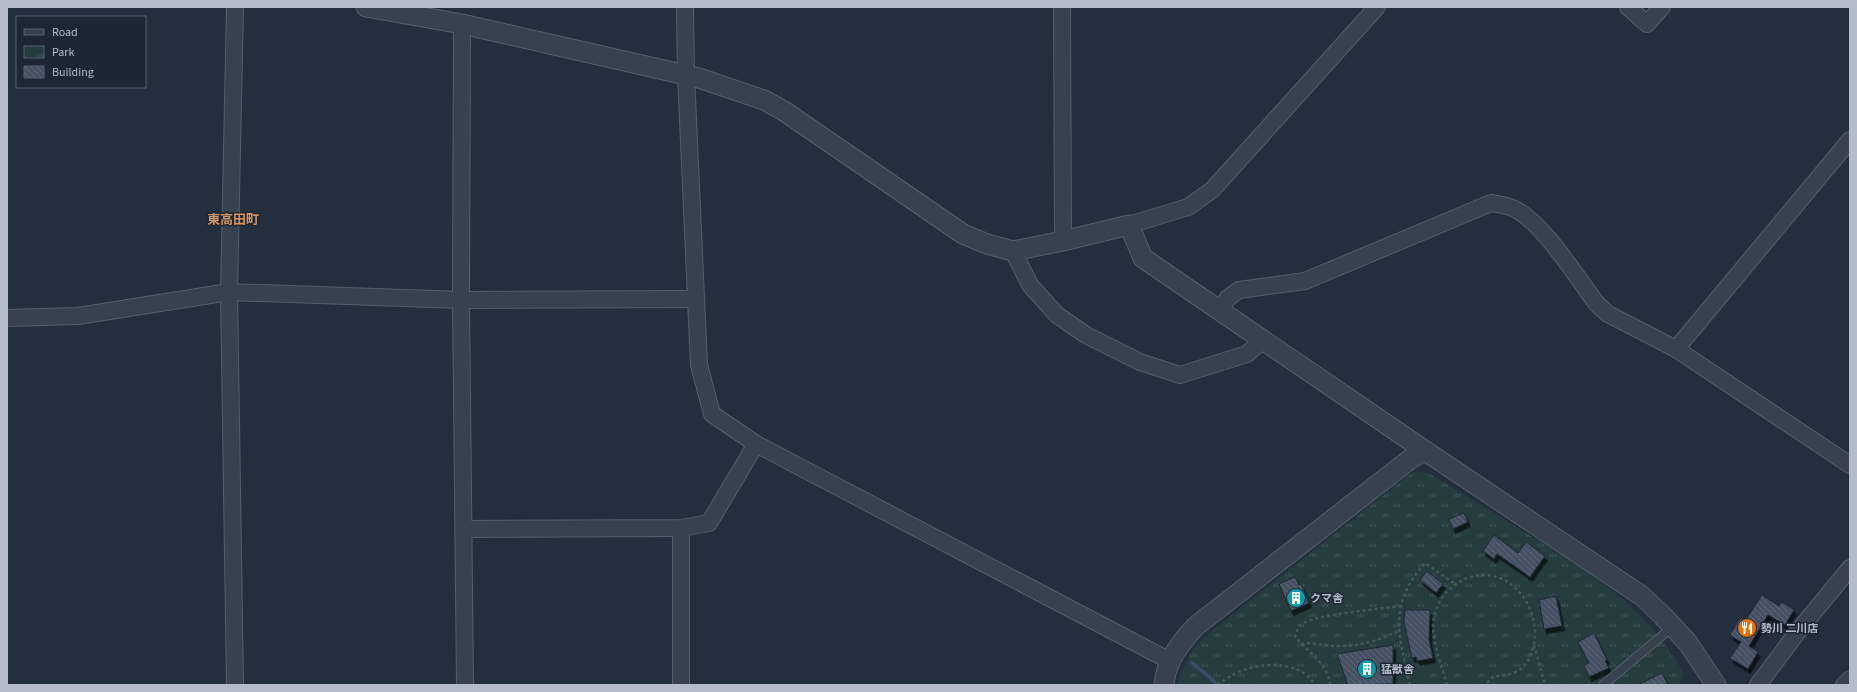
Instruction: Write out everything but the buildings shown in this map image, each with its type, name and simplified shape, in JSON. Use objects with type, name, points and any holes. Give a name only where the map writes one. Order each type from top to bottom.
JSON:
[{"type":"street","points":[[235,7],[229,292],[235,685]]},
{"type":"street","points":[[366,7],[462,24],[699,78],[764,100],[784,112],[963,234],[986,244],[1013,251],[1129,225],[1188,207],[1212,190],[1377,7]]},
{"type":"street","points":[[685,7],[686,75],[699,365],[712,414],[756,444],[1170,661]]},
{"type":"street","points":[[1062,7],[1063,241]]},
{"type":"street","points":[[1628,7],[1647,24],[1662,7]]},
{"type":"street","points":[[462,24],[461,300],[465,685]]},
{"type":"street","points":[[1676,349],[1850,140]]},
{"type":"street","points":[[1219,310],[1228,298],[1239,290],[1305,281],[1492,203],[1510,207],[1530,218],[1543,232],[1597,304],[1608,314],[1676,349],[1850,465]]},
{"type":"street","points":[[1129,225],[1144,258],[1424,450],[1642,596],[1688,643],[1716,685]]},
{"type":"street","points":[[1013,251],[1030,285],[1057,315],[1086,335],[1140,362],[1180,375],[1247,354],[1263,340]]},
{"type":"street","points":[[7,318],[78,316],[229,292],[461,300],[696,299]]},
{"type":"street","points":[[464,529],[681,528],[709,523],[756,444]]},
{"type":"street","points":[[1164,685],[1170,661],[1184,639],[1208,617],[1408,460],[1424,450]]},
{"type":"street","points":[[681,528],[681,685]]},
{"type":"street","points":[[1758,685],[1799,630],[1850,568]]},
{"type":"street","points":[[1844,685],[1850,678]]},
{"type":"lane","points":[[1603,685],[1664,634]]},
{"type":"path","points":[[1410,685],[1398,631],[1401,606],[1413,579],[1425,563],[1455,584]]},
{"type":"path","points":[[1447,685],[1434,634],[1434,615],[1448,590],[1455,584],[1471,577],[1488,575],[1512,584],[1524,597],[1531,612],[1535,628],[1534,644],[1529,658],[1522,668],[1506,676],[1494,676],[1485,685]]},
{"type":"path","points":[[1330,685],[1329,679],[1316,657],[1295,637],[1296,631],[1303,624],[1323,617],[1401,606]]},
{"type":"path","points":[[1301,644],[1310,642],[1330,646],[1350,646],[1370,642],[1398,631]]},
{"type":"path","points":[[1534,644],[1545,685]]},
{"type":"path","points":[[1218,685],[1240,670],[1268,665],[1296,670],[1311,679],[1314,685]]},
{"type":"path","points":[[1485,685],[1507,685]]},
{"type":"green space","points":[[1417,472],[1428,473],[1434,476],[1570,560],[1614,592],[1634,609],[1653,629],[1669,650],[1684,674],[1679,685],[1178,685],[1182,671],[1188,659],[1204,637],[1410,474]]},
{"type":"waterway","points":[[1192,663],[1212,679],[1217,685]]},
{"type":"place","name":"クマ舎","points":[[1296,598]]},
{"type":"place","name":"勢川 二川店","points":[[1747,628]]},
{"type":"place","name":"猛獣舎","points":[[1367,669]]},
{"type":"district","name":"東高田町","points":[[233,219]]}]
